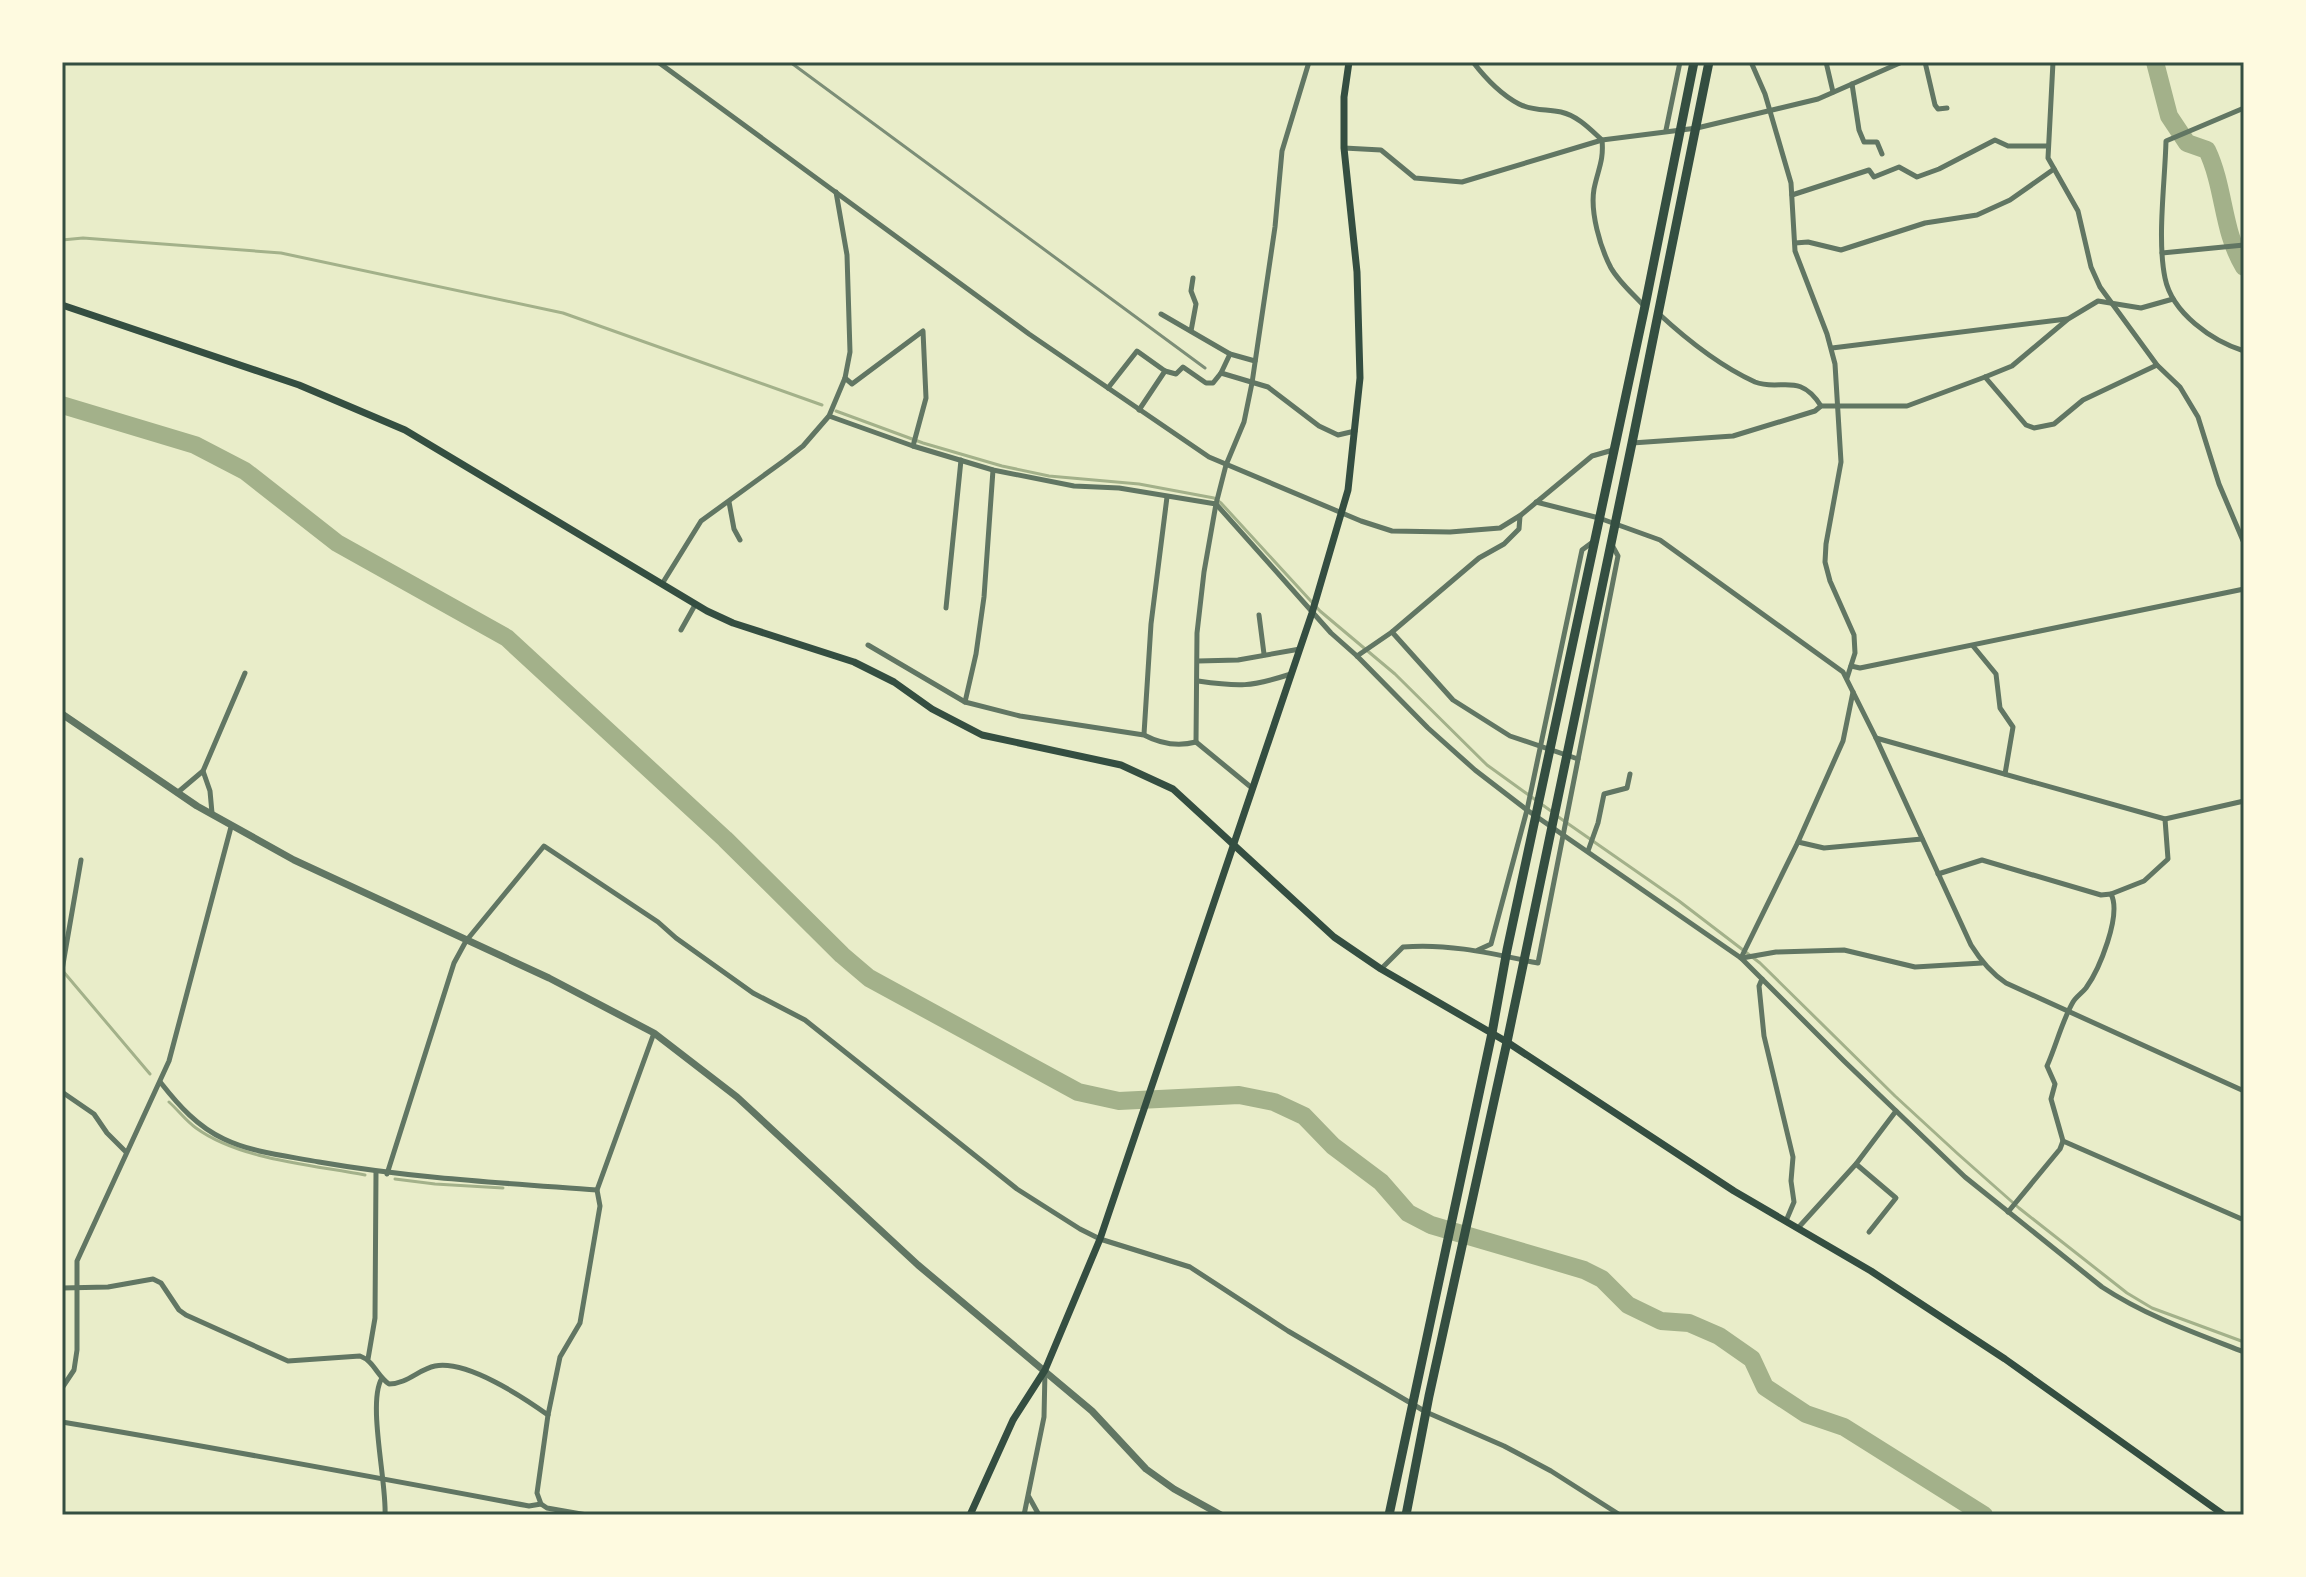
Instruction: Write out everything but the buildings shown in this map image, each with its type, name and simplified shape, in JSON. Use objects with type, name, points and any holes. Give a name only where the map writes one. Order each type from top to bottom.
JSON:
[{"type":"highway","points":[[1389,1515],[1694,62]]},
{"type":"highway","points":[[1406,1515],[1709,62]]},
{"type":"main road","points":[[970,1515],[1013,1420],[1045,1370],[1100,1239],[1312,613],[1348,490],[1360,378],[1359,321],[1344,148],[1344,97],[1349,62]]},
{"type":"main road","points":[[62,305],[299,385],[405,430],[695,605],[733,623],[854,662],[894,682],[932,709],[982,735],[1121,765],[1173,789],[1334,937],[1381,969],[1507,1042],[1734,1191],[1871,1271],[2005,1359],[2224,1515]]},
{"type":"street","points":[[658,62],[1029,334],[1209,457],[1361,521],[1392,531],[1450,532],[1500,528],[1521,515],[1592,456],[1613,450]]},
{"type":"street","points":[[1196,742],[1197,633],[1204,572],[1226,465],[1244,422],[1275,227],[1282,151],[1309,62]]},
{"type":"street","points":[[1473,62],[1490,84],[1519,104],[1541,111],[1562,112],[1585,123],[1602,140],[1603,158],[1594,190],[1594,212],[1612,270],[1645,306]]},
{"type":"street","points":[[1666,130],[1680,62]]},
{"type":"street","points":[[1751,62],[1770,111],[1791,183],[1795,243],[1804,277],[1832,348],[1838,380],[1841,462],[1825,562],[1854,635],[1855,653],[1847,679]]},
{"type":"street","points":[[1826,62],[1833,93]]},
{"type":"street","points":[[1344,148],[1381,150],[1415,178],[1462,182],[1602,140],[1697,128],[1818,99],[1902,62]]},
{"type":"street","points":[[1925,62],[1935,105],[1938,109],[1947,108]]},
{"type":"street","points":[[2053,62],[2048,158],[2078,211],[2091,267],[2109,301],[2157,365],[2180,387],[2198,417],[2219,484],[2244,543]]},
{"type":"street","points":[[1852,84],[1859,130],[1864,142],[1877,142],[1882,154]]},
{"type":"street","points":[[2244,108],[2166,141],[2162,253],[2165,280],[2173,299],[2192,320],[2216,339],[2244,351]]},
{"type":"street","points":[[1792,195],[1869,170],[1874,177],[1899,167],[1917,177],[1995,140],[2008,146],[2047,146]]},
{"type":"street","points":[[1795,243],[1808,242],[1841,250],[1925,223],[1977,215],[2010,200],[2054,169]]},
{"type":"street","points":[[662,585],[695,527],[803,446],[829,416],[845,378],[850,352],[845,234],[836,192]]},
{"type":"street","points":[[2162,253],[2243,245]]},
{"type":"street","points":[[1191,331],[1196,304],[1191,291],[1193,278]]},
{"type":"street","points":[[1632,443],[1733,436],[1815,411],[1821,406],[1907,406],[2012,366],[2068,319],[2098,301],[2109,301],[2126,308],[2141,308],[2173,299]]},
{"type":"street","points":[[1657,313],[1684,337],[1758,383],[1787,383],[1814,395],[1821,406]]},
{"type":"street","points":[[1161,314],[1230,354],[1255,361]]},
{"type":"street","points":[[1832,348],[2068,319]]},
{"type":"street","points":[[845,378],[852,384],[923,331],[926,398],[914,442]]},
{"type":"street","points":[[1108,388],[1137,351],[1165,371],[1176,374],[1183,367],[1206,383],[1213,383],[1230,354]]},
{"type":"street","points":[[1985,377],[2026,425],[2034,428],[2054,424],[2083,400],[2157,365]]},
{"type":"street","points":[[1139,410],[1165,371]]},
{"type":"street","points":[[1221,373],[1268,387],[1319,426],[1338,435],[1356,431]]},
{"type":"street","points":[[829,416],[993,470],[1074,486],[1119,488],[1217,502],[1312,613],[1428,728],[1527,810],[1741,958],[1965,1177],[2124,1301],[2146,1313],[2243,1350]]},
{"type":"street","points":[[946,608],[961,460]]},
{"type":"street","points":[[965,702],[984,597],[993,470]]},
{"type":"street","points":[[1144,735],[1151,624],[1167,497]]},
{"type":"street","points":[[729,501],[734,529],[740,540]]},
{"type":"street","points":[[1536,502],[1599,518],[1660,540],[1837,667],[1847,679],[1876,738],[1971,945],[1982,963],[2006,983],[2244,1091]]},
{"type":"street","points":[[1357,656],[1392,632],[1479,558],[1504,544],[1519,529],[1521,515]]},
{"type":"street","points":[[1477,951],[1491,944],[1527,810],[1582,550],[1594,541]]},
{"type":"street","points":[[1381,969],[1403,947],[1451,947],[1538,963],[1618,556],[1611,541]]},
{"type":"street","points":[[1851,666],[1860,668],[1973,646],[2244,589]]},
{"type":"street","points":[[681,630],[695,605]]},
{"type":"street","points":[[1259,615],[1264,654]]},
{"type":"street","points":[[1392,632],[1453,700],[1510,736],[1578,759]]},
{"type":"street","points":[[868,645],[965,702],[1020,716],[1144,735],[1182,746],[1196,742]]},
{"type":"street","points":[[1973,646],[1996,674],[2000,708],[2013,727],[2005,774]]},
{"type":"street","points":[[1198,661],[1238,660],[1300,649]]},
{"type":"street","points":[[177,793],[203,771],[245,673]]},
{"type":"street","points":[[1198,681],[1255,685],[1291,673]]},
{"type":"street","points":[[1741,958],[1843,741],[1853,691]]},
{"type":"street","points":[[62,714],[231,827],[322,875],[549,978],[654,1033],[737,1097],[918,1265],[1092,1411],[1146,1469],[1218,1514]]},
{"type":"street","points":[[1876,738],[2165,819],[2244,801]]},
{"type":"street","points":[[1196,742],[1252,788]]},
{"type":"street","points":[[203,771],[210,791],[212,814]]},
{"type":"street","points":[[1588,851],[1604,794],[1627,788],[1630,774]]},
{"type":"street","points":[[1938,874],[1982,860],[2101,895],[2111,894],[2144,881],[2168,859],[2165,819]]},
{"type":"street","points":[[62,1388],[74,1370],[77,1350],[77,1261],[161,1083],[231,827]]},
{"type":"street","points":[[1798,842],[1824,848],[1922,839]]},
{"type":"street","points":[[387,1174],[454,963],[466,941],[544,846],[658,922],[753,993],[805,1020],[1017,1189],[1080,1229],[1100,1239],[1190,1267],[1288,1331],[1426,1412],[1504,1446],[1551,1471],[1620,1515]]},
{"type":"street","points":[[62,969],[81,860]]},
{"type":"street","points":[[2008,1212],[2060,1149],[2063,1141],[2051,1099],[2055,1084],[2047,1066],[2069,1012],[2104,956],[2111,931],[2114,901],[2111,894]]},
{"type":"street","points":[[1741,958],[1776,952],[1844,950],[1915,967],[1982,963]]},
{"type":"street","points":[[1762,978],[1759,986],[1764,1036],[1793,1157],[1791,1181],[1794,1202],[1786,1221]]},
{"type":"street","points":[[587,1515],[547,1508],[541,1504],[537,1493],[560,1357],[580,1323],[600,1206],[597,1190],[654,1033]]},
{"type":"street","points":[[161,1083],[201,1125],[224,1139],[252,1149],[387,1174],[597,1190]]},
{"type":"street","points":[[62,1092],[94,1114],[126,1152]]},
{"type":"street","points":[[1798,1228],[1856,1164],[1896,1111]]},
{"type":"street","points":[[2063,1141],[2244,1220]]},
{"type":"street","points":[[1856,1164],[1896,1198],[1869,1232]]},
{"type":"street","points":[[368,1359],[375,1318],[376,1172]]},
{"type":"street","points":[[62,1288],[108,1287],[153,1279],[161,1283],[179,1310],[186,1315],[284,1360],[355,1355],[368,1359],[389,1384],[431,1367],[444,1366],[497,1382],[548,1415]]},
{"type":"street","points":[[1024,1515],[1044,1417],[1045,1370]]},
{"type":"street","points":[[382,1378],[377,1390],[385,1515]]},
{"type":"street","points":[[62,1422],[529,1506],[541,1504]]},
{"type":"street","points":[[1029,1497],[1039,1515]]},
{"type":"waterway","points":[[2155,62],[2169,116],[2187,143],[2207,150],[2231,239],[2244,267]]},
{"type":"waterway","points":[[62,240],[83,238],[281,253],[563,313],[822,405]]},
{"type":"waterway","points":[[62,405],[195,445],[245,471],[337,543],[507,638],[725,839],[869,978],[1078,1092],[1119,1101],[1239,1095],[1274,1102],[1304,1116],[1333,1146],[1381,1182],[1408,1213],[1431,1225],[1584,1270],[1602,1279],[1628,1305],[1661,1321],[1689,1323],[1719,1336],[1752,1359],[1765,1387],[1806,1414],[1844,1427],[1984,1515]]},
{"type":"waterway","points":[[836,411],[923,443],[1002,466],[1049,476],[1139,484],[1214,498],[1320,611],[1395,674],[1487,765],[1551,811]]},
{"type":"waterway","points":[[1557,816],[1679,901],[1760,963],[1958,1154],[2019,1208],[2127,1293],[2152,1308],[2244,1342]]},
{"type":"waterway","points":[[62,970],[150,1074]]},
{"type":"waterway","points":[[169,1102],[196,1128],[234,1147],[278,1160],[365,1175]]},
{"type":"waterway","points":[[395,1179],[503,1188]]},
{"type":"railway","points":[[790,62],[1205,368]]}]
